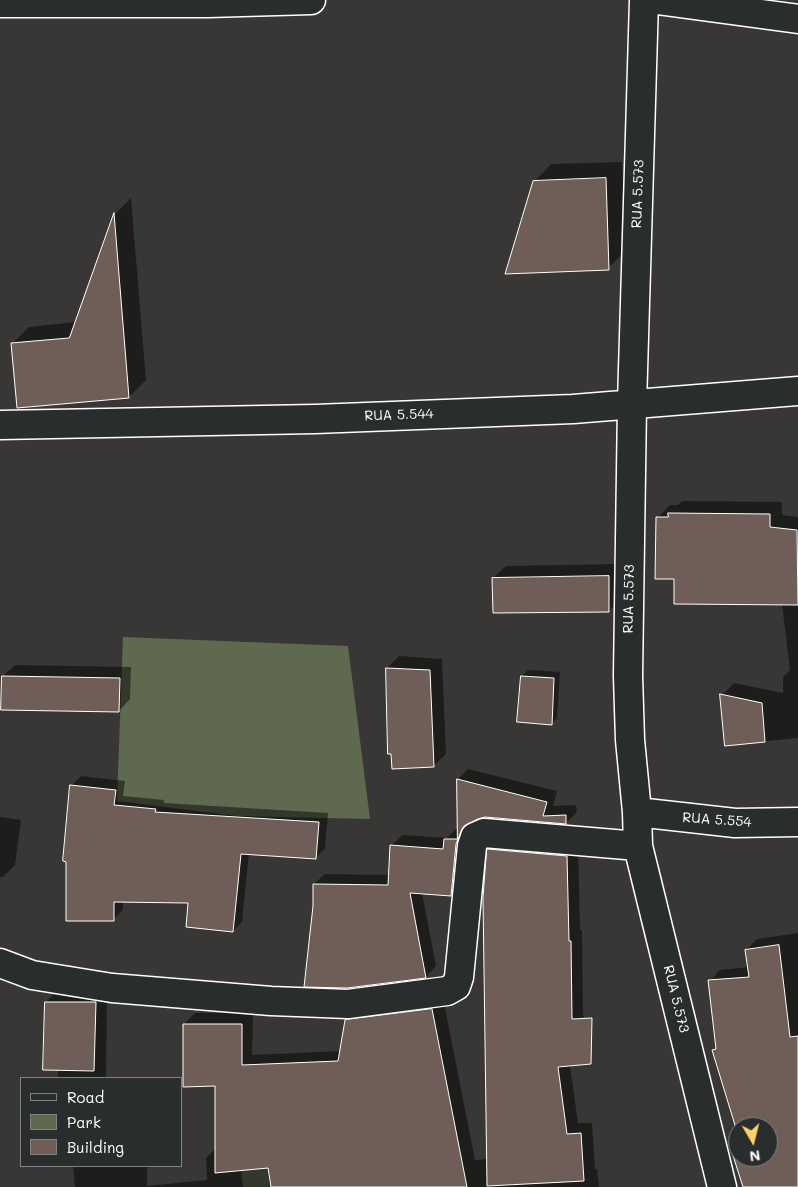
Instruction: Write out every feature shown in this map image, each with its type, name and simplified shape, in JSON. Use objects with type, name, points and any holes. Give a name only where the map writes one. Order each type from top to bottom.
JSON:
[{"type":"street","points":[[0,3],[208,3],[311,0]]},
{"type":"street","name":"RUA 5.573","points":[[644,0],[632,404],[628,676],[630,740],[637,812],[638,846],[722,1187]]},
{"type":"street","points":[[657,0],[798,19]]},
{"type":"street","name":"RUA 5.544","points":[[0,425],[315,418],[573,409],[798,391]]},
{"type":"street","name":"RUA 5.554","points":[[637,812],[735,823],[798,822]]},
{"type":"street","points":[[0,963],[32,975],[112,988],[271,1001],[348,1004],[447,991],[456,986],[459,976],[472,846],[475,837],[484,833],[638,846]]},
{"type":"green space","points":[[123,637],[348,646],[370,819],[237,816],[117,801]]},
{"type":"green space","points":[[264,1145],[270,1187],[243,1187],[239,1155]]},
{"type":"building","points":[[606,178],[609,270],[505,274],[533,181]]},
{"type":"building","points":[[114,213],[129,398],[17,408],[11,343],[69,338]]},
{"type":"building","points":[[668,513],[770,514],[770,527],[797,530],[798,605],[674,604],[674,579],[655,579],[656,517],[668,517]]},
{"type":"building","points":[[609,576],[609,612],[493,613],[492,578]]},
{"type":"building","points":[[386,668],[430,670],[434,767],[392,769],[391,754],[388,754]]},
{"type":"building","points":[[2,676],[120,678],[119,712],[1,710]]},
{"type":"building","points":[[521,676],[554,678],[552,725],[517,722]]},
{"type":"building","points":[[720,694],[762,703],[765,742],[725,746]]},
{"type":"building","points":[[457,779],[547,802],[543,816],[566,815],[566,824],[485,817],[463,827],[456,844],[451,896],[410,893],[426,978],[347,988],[304,987],[313,906],[313,884],[388,885],[390,845],[443,849],[444,839],[457,839]]},
{"type":"building","points":[[70,785],[116,790],[114,805],[156,809],[155,812],[319,822],[316,859],[241,854],[233,932],[186,927],[188,903],[114,902],[114,921],[66,921],[66,862],[63,861]]},
{"type":"building","points":[[487,849],[567,856],[572,1019],[592,1018],[591,1064],[558,1067],[567,1134],[581,1133],[584,1181],[487,1186],[483,898]]},
{"type":"building","points":[[779,945],[790,1037],[798,1036],[798,1187],[743,1187],[737,1167],[778,1167],[778,1117],[732,1117],[712,1050],[716,1049],[708,980],[749,977],[745,950]]},
{"type":"building","points":[[45,1002],[96,1002],[94,1071],[43,1070]]},
{"type":"building","points":[[432,1009],[467,1187],[271,1187],[268,1168],[215,1173],[215,1086],[183,1087],[183,1024],[242,1024],[242,1065],[338,1061],[345,1020]]}]
